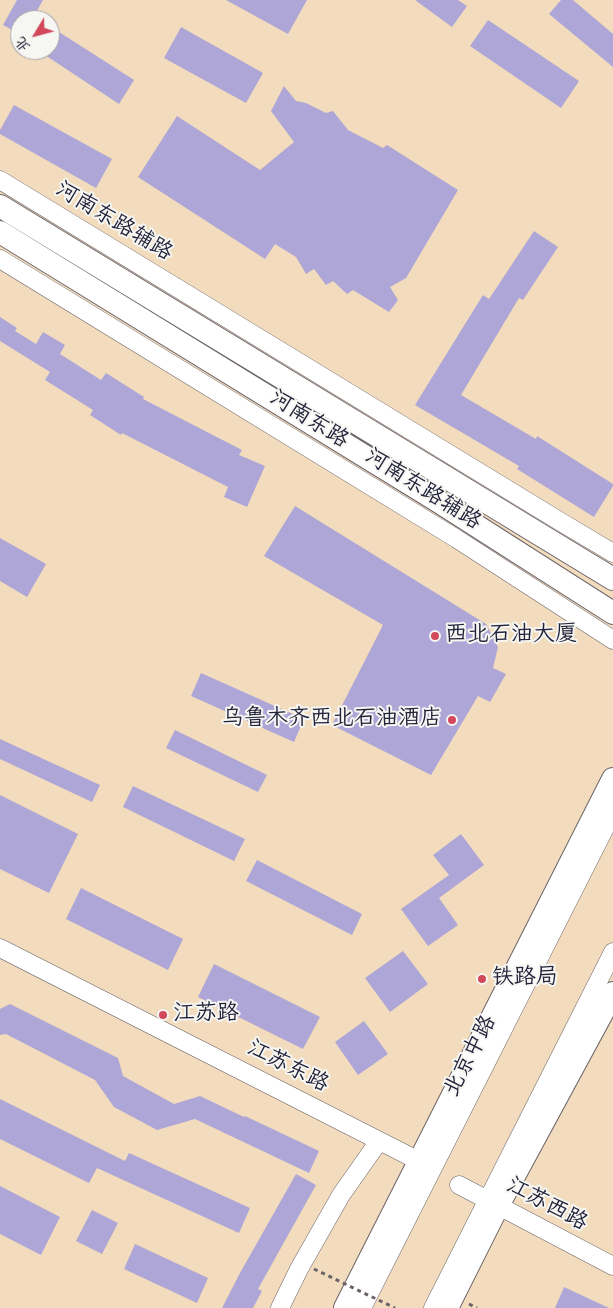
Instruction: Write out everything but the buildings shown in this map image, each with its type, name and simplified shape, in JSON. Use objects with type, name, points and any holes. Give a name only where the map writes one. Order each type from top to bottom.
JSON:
[{"type":"main road","name":"河南东路","points":[[0,206],[613,579]]},
{"type":"main road","name":"河南东路","points":[[0,232],[436,500],[613,613]]},
{"type":"main road","name":"北京中路","points":[[345,1308],[613,779]]},
{"type":"main road","points":[[447,1308],[493,1203],[613,993]]},
{"type":"street","name":"河南东路辅路","points":[[0,180],[613,553]]},
{"type":"street","name":"河南东路辅路","points":[[0,259],[457,539],[613,640]]},
{"type":"street","points":[[362,1308],[613,812]]},
{"type":"street","name":"江苏东路","points":[[0,948],[419,1161]]},
{"type":"street","points":[[432,1308],[493,1203],[613,952]]},
{"type":"street","points":[[280,1308],[299,1269],[340,1195],[379,1141]]},
{"type":"street","name":"江苏西路","points":[[459,1185],[613,1266]]},
{"type":"path","points":[[314,1269],[395,1308]]},
{"type":"place","name":"西北石油大厦","points":[[435,636]]},
{"type":"place","name":"乌鲁木齐西北石油酒店","points":[[452,720]]},
{"type":"place","name":"铁路局","points":[[482,979]]},
{"type":"place","name":"江苏路","points":[[163,1015]]}]
